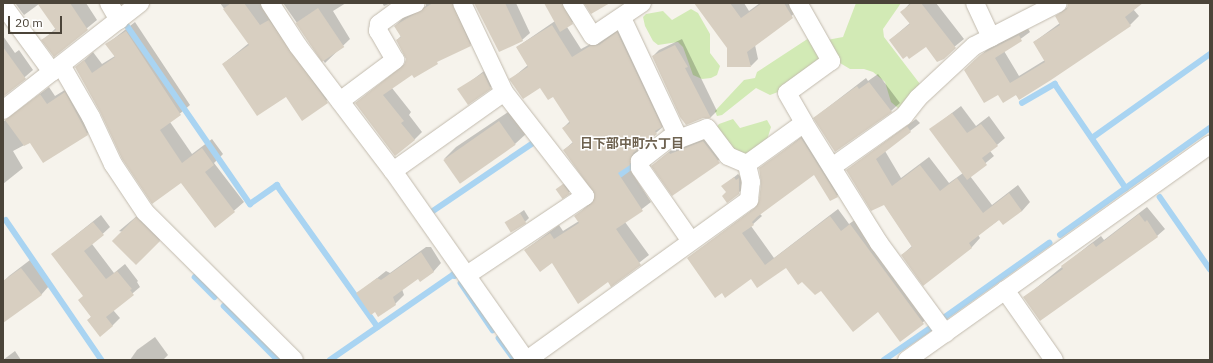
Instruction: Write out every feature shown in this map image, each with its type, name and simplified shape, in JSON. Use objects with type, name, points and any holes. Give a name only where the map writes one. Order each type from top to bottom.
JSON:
[{"type":"street","points":[[109,3],[118,20]]},
{"type":"street","points":[[3,110],[140,3]]},
{"type":"street","points":[[270,3],[298,46],[393,170],[526,360],[749,200],[751,182],[747,164]]},
{"type":"street","points":[[340,101],[395,60],[378,31],[378,24],[396,7],[416,3]]},
{"type":"street","points":[[462,3],[504,92],[585,196],[467,276]]},
{"type":"street","points":[[572,3],[593,36],[622,18],[642,3]]},
{"type":"street","points":[[798,3],[831,61],[787,93],[804,123],[879,242],[945,333]]},
{"type":"street","points":[[975,3],[991,38]]},
{"type":"street","points":[[832,167],[904,116],[956,61],[974,46],[1058,3]]},
{"type":"street","points":[[3,4],[56,68],[91,117],[113,164],[145,212],[294,360]]},
{"type":"street","points":[[622,18],[679,139],[707,128],[728,156],[747,164]]},
{"type":"street","points":[[393,170],[504,92]]},
{"type":"street","points":[[747,164],[804,123]]},
{"type":"street","points":[[676,133],[640,161],[640,168],[691,241]]},
{"type":"street","points":[[907,360],[1210,145]]},
{"type":"street","points":[[1005,290],[1054,360]]},
{"type":"green space","points":[[856,3],[901,3],[883,29],[884,37],[920,84],[904,106],[898,108],[891,102],[885,82],[873,72],[864,69],[850,69],[840,63],[827,40],[843,37]]},
{"type":"green space","points":[[691,9],[698,13],[710,34],[710,53],[720,66],[717,75],[711,78],[702,79],[693,75],[683,47],[678,42],[658,45],[653,41],[645,26],[643,17],[646,14],[663,11],[672,20]]},
{"type":"green space","points":[[812,36],[821,61],[778,92],[770,95],[756,88],[722,115],[717,116],[715,111],[744,80],[755,78],[757,72]]},
{"type":"green space","points":[[733,119],[740,128],[767,120],[771,127],[766,143],[749,156],[731,152],[715,129],[719,124]]},
{"type":"building","points":[[37,3],[70,3],[88,30],[54,57],[41,40],[56,30]]},
{"type":"building","points":[[231,3],[244,3],[260,25],[269,20],[328,103],[302,121],[286,97],[257,116],[222,64],[249,45],[223,9]]},
{"type":"building","points":[[433,3],[452,3],[471,46],[437,62],[438,64],[414,78],[412,75],[383,95],[404,121],[401,123],[415,140],[395,156],[355,103],[404,65],[406,59],[396,40],[401,37],[394,26]]},
{"type":"building","points":[[474,3],[505,3],[523,41],[499,52]]},
{"type":"building","points":[[544,3],[562,3],[573,24],[560,32]]},
{"type":"building","points":[[584,3],[610,3],[591,14]]},
{"type":"building","points":[[694,3],[730,3],[741,18],[762,3],[784,3],[793,18],[747,52],[751,67],[727,67],[727,48]]},
{"type":"building","points":[[912,3],[921,3],[956,48],[944,59],[937,62],[926,47],[909,59],[907,56],[903,59],[889,40],[910,24],[900,12]]},
{"type":"building","points":[[1068,3],[1143,3],[1125,17],[1131,26],[1051,80],[1019,100],[1016,95],[1003,103],[998,95],[984,103],[964,70],[980,55],[1019,35],[1022,41],[995,58],[1010,83],[1045,62],[1033,42],[1060,25],[1055,16],[1067,9]]},
{"type":"building","points":[[318,8],[344,47],[322,62],[296,23]]},
{"type":"building","points":[[552,25],[572,57],[590,46],[599,45],[617,32],[662,127],[655,131],[657,134],[633,153],[630,165],[618,173],[643,211],[616,229],[641,265],[611,287],[608,282],[578,304],[552,263],[540,272],[524,250],[550,233],[554,239],[579,223],[574,216],[591,204],[595,195],[563,150],[573,143],[562,128],[570,123],[553,97],[548,100],[540,88],[523,99],[509,79],[528,67],[516,47]]},
{"type":"building","points":[[126,31],[181,115],[160,130],[182,163],[202,148],[214,165],[205,172],[235,212],[215,228],[181,183],[152,204],[122,159],[100,112],[75,67],[84,60],[92,73],[115,57],[105,44]]},
{"type":"building","points":[[675,45],[688,67],[685,68],[711,118],[703,118],[686,125],[680,117],[652,56]]},
{"type":"building","points":[[3,47],[26,79],[4,96],[3,95]]},
{"type":"building","points":[[483,73],[491,89],[468,105],[457,89]]},
{"type":"building","points":[[869,82],[892,112],[835,152],[813,118],[857,86],[859,89]]},
{"type":"building","points":[[65,92],[88,135],[43,163],[30,143],[24,146],[5,120],[40,94],[47,104]]},
{"type":"building","points":[[952,113],[967,133],[981,124],[998,146],[982,158],[987,165],[967,180],[929,129]]},
{"type":"building","points":[[499,121],[516,145],[460,184],[443,160]]},
{"type":"building","points":[[907,126],[911,132],[876,159],[892,186],[920,165],[940,191],[957,178],[983,213],[1009,193],[1022,211],[1003,225],[999,220],[969,243],[972,248],[923,286],[901,255],[912,247],[884,205],[871,211],[846,170]]},
{"type":"building","points":[[801,138],[838,197],[830,201],[814,175],[757,217],[752,222],[754,225],[742,233],[765,265],[830,216],[841,231],[850,224],[924,324],[900,342],[878,312],[853,332],[821,291],[815,295],[802,282],[798,285],[786,268],[757,288],[751,279],[725,298],[722,293],[715,298],[687,258],[755,208],[759,201],[761,183],[759,168]]},
{"type":"building","points":[[703,141],[720,163],[672,196],[651,166],[669,152],[670,154]]},
{"type":"building","points":[[734,177],[736,180],[739,178],[739,194],[727,203],[722,196],[726,192],[721,186]]},
{"type":"building","points":[[563,184],[570,194],[563,199],[556,189]]},
{"type":"building","points":[[520,213],[526,223],[511,233],[505,222]]},
{"type":"building","points":[[1139,214],[1145,222],[1147,220],[1158,237],[1040,321],[1023,297],[1063,269],[1061,266],[1080,252],[1093,243],[1096,247]]},
{"type":"building","points":[[136,217],[160,241],[136,265],[112,241]]},
{"type":"building","points":[[93,222],[104,235],[84,251],[106,279],[117,271],[132,289],[130,290],[134,295],[106,317],[113,326],[100,337],[87,320],[91,317],[78,300],[83,296],[51,254]]},
{"type":"building","points":[[421,252],[434,272],[420,282],[418,279],[393,297],[396,305],[378,317],[375,312],[371,315],[356,293],[377,278],[381,280]]},
{"type":"building","points":[[21,268],[42,295],[3,323],[3,281]]},
{"type":"waterway","points":[[126,24],[250,204],[277,185],[378,327]]},
{"type":"waterway","points":[[1092,138],[1210,54]]},
{"type":"waterway","points":[[1022,103],[1055,84],[1126,188]]},
{"type":"waterway","points":[[1060,235],[1210,128]]},
{"type":"waterway","points":[[433,211],[533,143]]},
{"type":"waterway","points":[[614,179],[633,165]]},
{"type":"waterway","points":[[1160,197],[1210,269]]},
{"type":"waterway","points":[[6,220],[102,360]]},
{"type":"waterway","points":[[945,317],[1049,243]]},
{"type":"waterway","points":[[330,360],[454,274],[455,276]]},
{"type":"waterway","points":[[195,277],[215,297]]},
{"type":"waterway","points":[[461,283],[493,330]]},
{"type":"waterway","points":[[224,306],[278,360]]},
{"type":"waterway","points":[[884,360],[932,327]]},
{"type":"waterway","points":[[499,338],[515,360]]},
{"type":"district","name":"日下部中町六丁目","points":[[632,144]]}]
